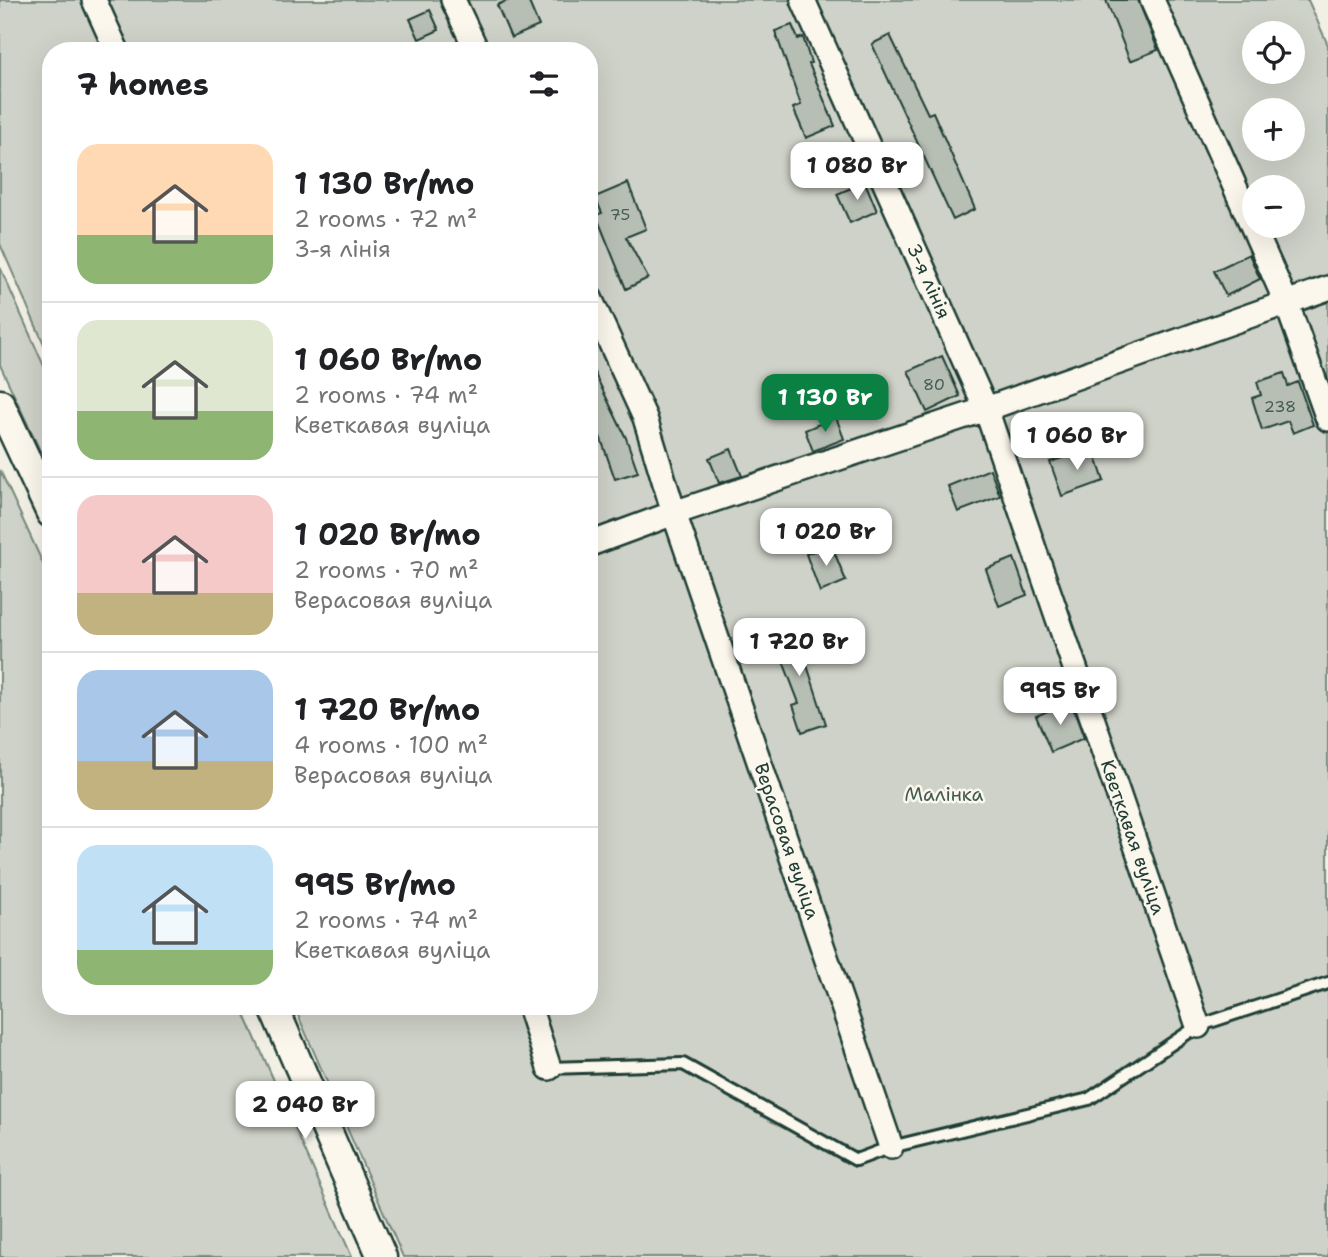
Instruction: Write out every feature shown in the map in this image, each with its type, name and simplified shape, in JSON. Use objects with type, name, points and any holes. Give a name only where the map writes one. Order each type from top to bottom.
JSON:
[{"type":"street","points":[[94,0],[113,42]]},
{"type":"street","points":[[453,0],[473,42]]},
{"type":"street","name":"3-я лінія","points":[[803,0],[986,409]]},
{"type":"street","points":[[1152,0],[1283,295],[1328,419]]},
{"type":"street","points":[[598,541],[986,409],[1283,295],[1328,288]]},
{"type":"street","name":"Верасовая вуліца","points":[[598,315],[645,418],[674,513],[891,1147]]},
{"type":"street","points":[[0,404],[42,494]]},
{"type":"street","name":"Кветкавая вуліца","points":[[986,409],[1198,1026]]},
{"type":"street","points":[[277,1015],[382,1257]]},
{"type":"street","points":[[532,1015],[549,1068]]},
{"type":"lane","points":[[549,1068],[683,1064],[856,1160],[891,1147],[1089,1099],[1198,1026],[1328,983]]},
{"type":"green space","name":"Малінка","points":[[0,0],[1308,0],[1328,45],[1328,1257],[403,1257],[298,1015],[598,1015],[598,42],[42,42],[42,340],[0,244]]},
{"type":"green space","points":[[0,267],[42,362],[42,455],[0,365]]},
{"type":"green space","points":[[0,470],[42,561],[42,1015],[245,1015],[352,1257],[0,1257]]},
{"type":"building","points":[[509,0],[528,0],[539,26],[511,38],[497,5]]},
{"type":"building","points":[[1106,0],[1138,0],[1158,50],[1130,61]]},
{"type":"building","points":[[430,10],[439,30],[419,39],[410,19]]},
{"type":"building","points":[[792,25],[798,39],[803,37],[811,63],[809,64],[835,126],[806,138],[793,108],[801,105],[775,31]]},
{"type":"building","points":[[890,35],[928,114],[933,112],[975,209],[953,220],[872,44]]},
{"type":"building","points":[[865,182],[877,211],[850,223],[837,194]]},
{"type":"building","points":[[628,183],[646,229],[626,237],[648,278],[626,289],[598,220],[598,214],[602,213],[598,196]]},
{"type":"building","points":[[1249,254],[1260,279],[1226,296],[1214,271]]},
{"type":"building","points":[[942,356],[960,396],[927,412],[908,371]]},
{"type":"building","points":[[1284,373],[1288,386],[1298,382],[1313,425],[1293,433],[1288,421],[1262,430],[1252,398],[1261,395],[1257,382]]},
{"type":"building","points":[[598,380],[626,438],[638,472],[615,479],[598,433]]},
{"type":"building","points":[[836,417],[844,439],[813,451],[805,430]]},
{"type":"building","points":[[1093,448],[1104,481],[1062,496],[1050,462]]},
{"type":"building","points":[[731,449],[742,476],[719,483],[709,458]]},
{"type":"building","points":[[990,469],[1000,496],[958,512],[948,486]]},
{"type":"building","points":[[831,544],[846,581],[820,592],[806,554]]},
{"type":"building","points":[[1014,558],[1027,595],[999,606],[986,569]]},
{"type":"building","points":[[793,622],[826,724],[802,732],[793,705],[799,703],[771,630]]},
{"type":"building","points":[[1066,703],[1069,710],[1073,708],[1084,738],[1051,752],[1036,716]]}]
